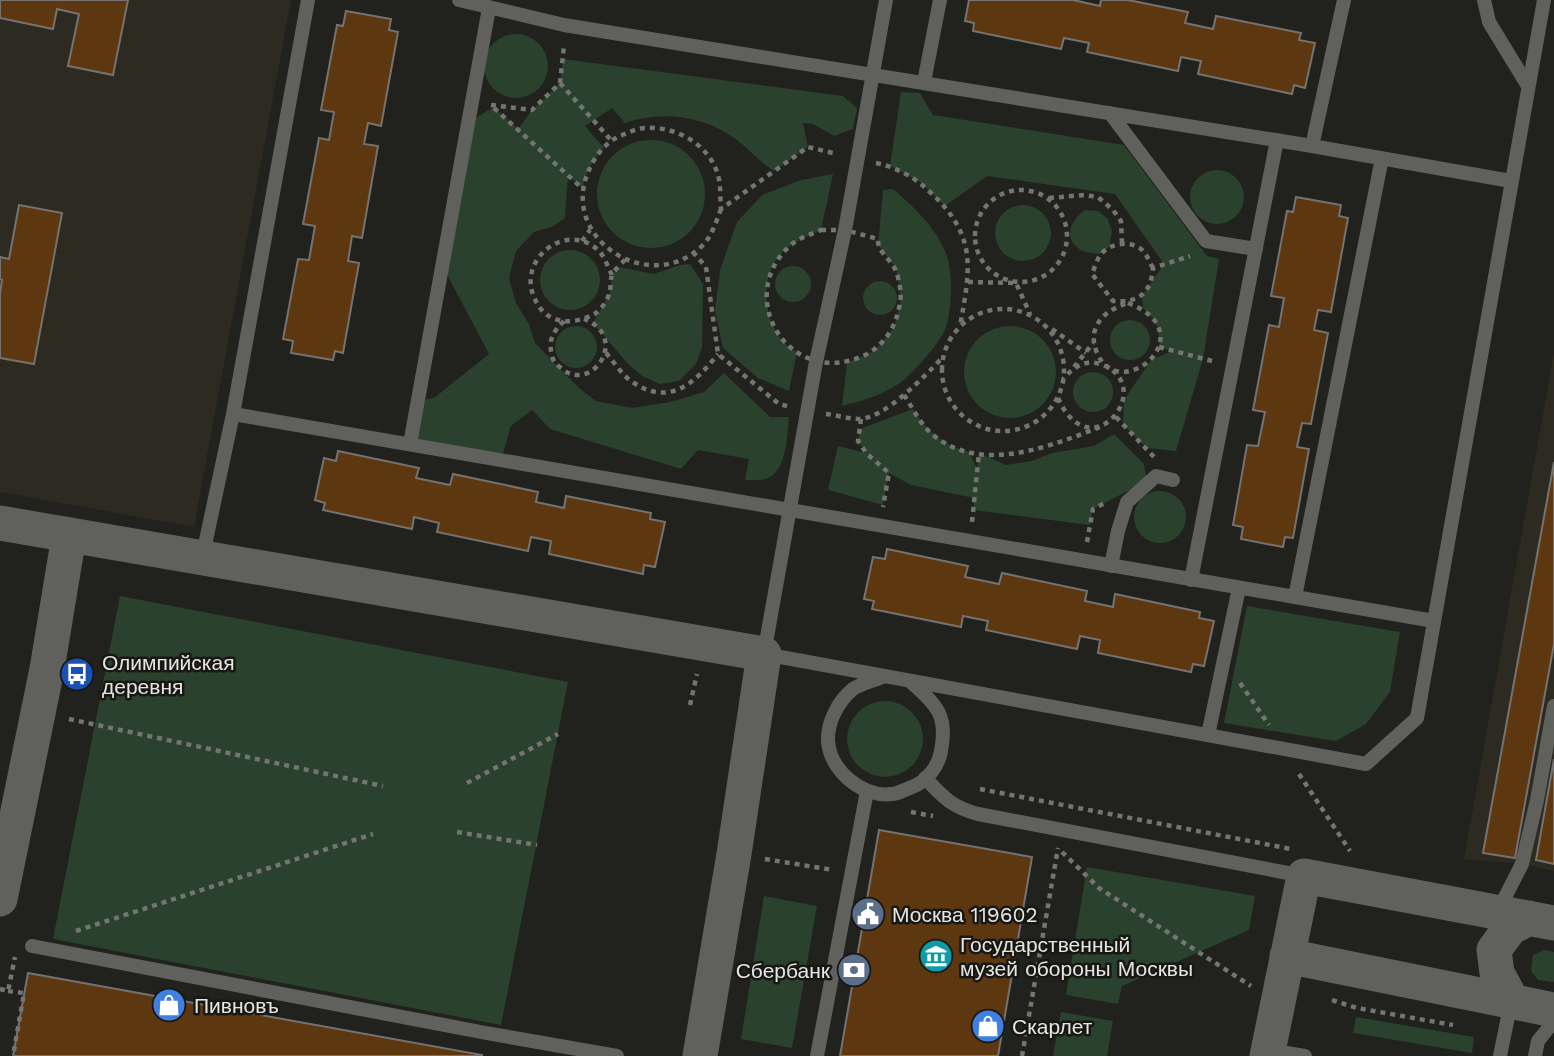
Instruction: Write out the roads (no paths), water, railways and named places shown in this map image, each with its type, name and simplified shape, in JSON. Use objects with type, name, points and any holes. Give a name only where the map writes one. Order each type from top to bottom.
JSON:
[{"type":"street","points":[[0,523],[764,654],[700,1056]]},
{"type":"street","points":[[0,899],[47,669],[69,536]]},
{"type":"street","points":[[1268,1053],[1265,994],[1287,956],[1303,864],[1527,918]]},
{"type":"street","points":[[1508,1017],[1494,950],[1510,928],[1527,918]]},
{"type":"street","points":[[1287,956],[1508,1017],[1554,1010]]},
{"type":"lane","points":[[202,559],[233,414],[308,0]]},
{"type":"lane","points":[[459,0],[564,25],[1277,140],[1511,181]]},
{"type":"lane","points":[[886,0],[764,654],[1366,764],[1418,718],[1544,0]]},
{"type":"lane","points":[[924,82],[940,0]]},
{"type":"lane","points":[[1484,0],[1489,22],[1528,86]]},
{"type":"lane","points":[[1312,146],[1340,1]]},
{"type":"lane","points":[[410,444],[489,8]]},
{"type":"lane","points":[[1110,113],[1206,241],[1256,249]]},
{"type":"lane","points":[[1191,580],[1277,140]]},
{"type":"lane","points":[[1295,597],[1382,158]]},
{"type":"lane","points":[[233,414],[1434,621]]},
{"type":"lane","points":[[1111,566],[1127,502],[1156,476],[1173,480]]},
{"type":"lane","points":[[1208,735],[1239,588]]},
{"type":"lane","points":[[884,677],[853,689],[834,712],[828,741],[839,770],[867,790],[892,794],[920,784],[940,761],[945,731],[934,703],[910,682]]},
{"type":"lane","points":[[1527,918],[1522,864],[1554,706]]},
{"type":"lane","points":[[925,778],[958,809],[1037,826],[1303,864]]},
{"type":"lane","points":[[817,1056],[867,790]]},
{"type":"lane","points":[[32,946],[617,1056]]},
{"type":"lane","points":[[1500,1056],[1508,1017]]},
{"type":"lane","points":[[1535,1056],[1538,1041],[1554,1021]]},
{"type":"lane","points":[[1268,1053],[1305,1056]]},
{"type":"place","name":"Олимпийская деревня","points":[[77,674]]},
{"type":"place","name":"Москва 119602","points":[[868,914]]},
{"type":"place","name":"Государственный музей обороны Москвы","points":[[936,956]]},
{"type":"place","name":"Сбербанк","points":[[854,970]]},
{"type":"place","name":"Пивновъ","points":[[169,1005]]},
{"type":"place","name":"Скарлет","points":[[988,1026]]}]
